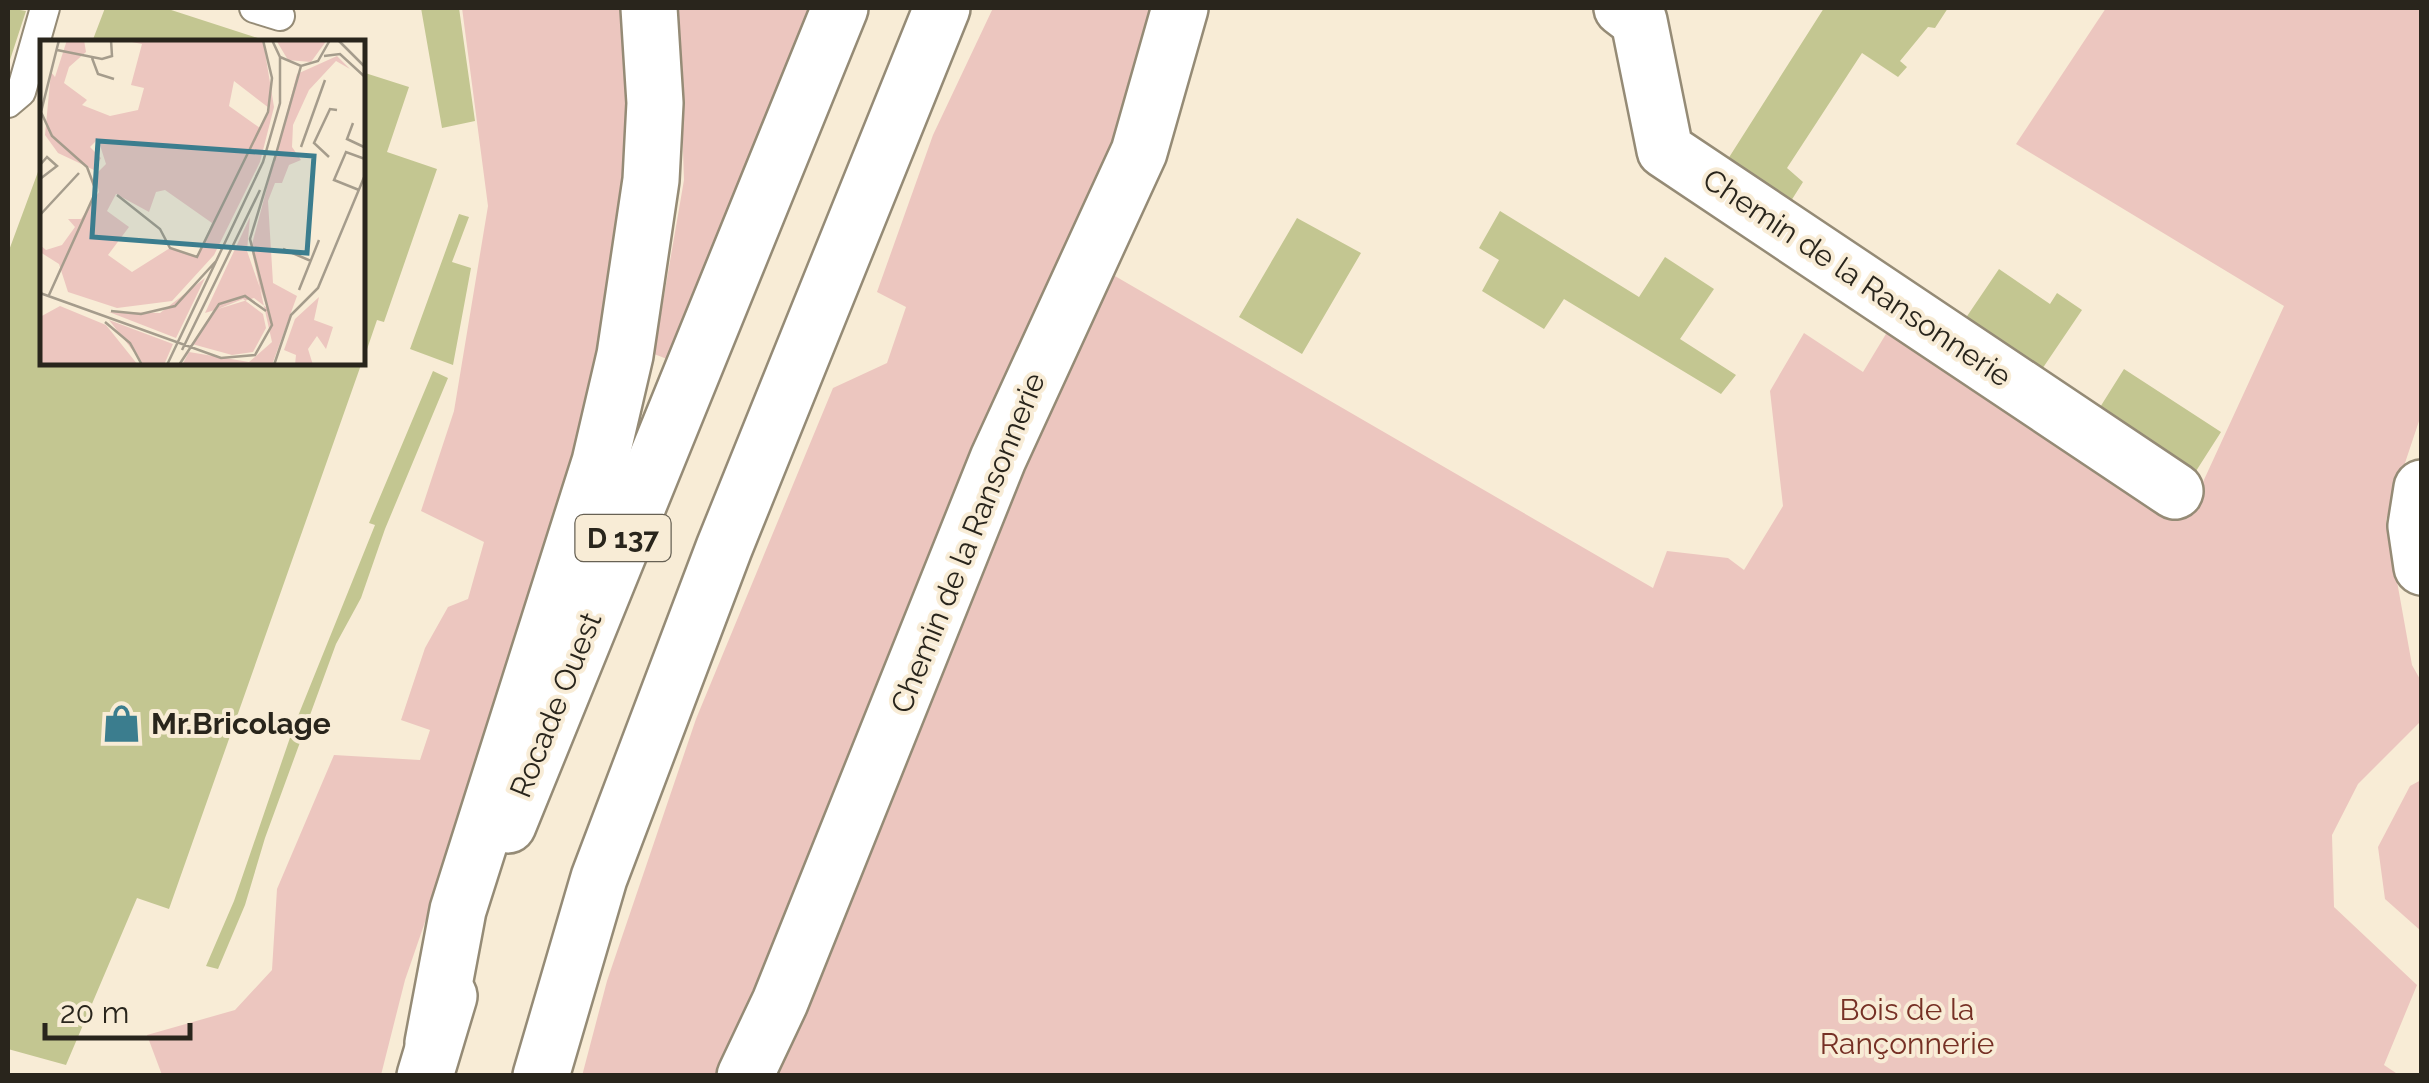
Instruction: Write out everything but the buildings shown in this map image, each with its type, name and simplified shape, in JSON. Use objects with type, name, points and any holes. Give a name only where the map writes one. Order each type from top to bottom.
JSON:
[{"type":"main road","points":[[429,1059],[458,910],[600,462],[625,356],[651,180],[654,104],[648,8]]},
{"type":"main road","name":"Rocade Ouest","points":[[429,1059],[502,840],[840,8]]},
{"type":"main road","points":[[541,1076],[599,878],[724,548],[942,8]]},
{"type":"main road","name":"Chemin de la Ransonnerie","points":[[746,1076],[780,1002],[998,459],[1139,152],[1180,8]]},
{"type":"main road","name":"Chemin de la Ransonnerie","points":[[1622,8],[1639,21],[1666,150],[2176,491]]},
{"type":"main road","points":[[2422,488],[2416,526],[2422,567]]},
{"type":"lane","points":[[8,103],[20,92],[46,8]]},
{"type":"green space","points":[[462,8],[634,8],[640,135],[590,426],[518,652],[405,980],[381,1075],[162,1075],[147,1035],[235,1010],[272,970],[277,889],[334,755],[420,760],[430,730],[401,720],[425,648],[448,607],[468,599],[484,542],[421,511],[454,411],[488,206]]},
{"type":"green space","points":[[678,8],[821,8],[667,359],[654,354],[684,180]]},
{"type":"green space","name":"Bois de la Rançonnerie","points":[[993,8],[1180,8],[1089,261],[1653,588],[1667,551],[1728,558],[1744,570],[1783,506],[1770,391],[1804,333],[1863,372],[1898,314],[2191,508],[2284,306],[2016,144],[2106,8],[2421,8],[2421,415],[2386,520],[2412,665],[2421,681],[2421,721],[2358,784],[2332,835],[2334,907],[2417,985],[2384,1065],[2399,1075],[582,1076],[607,981],[696,719],[833,388],[887,363],[906,307],[877,292],[933,135]]},
{"type":"green space","points":[[2421,780],[2421,931],[2385,899],[2378,847],[2410,786]]},
{"type":"place","name":"Mr.Bricolage","points":[[121,724]]}]
